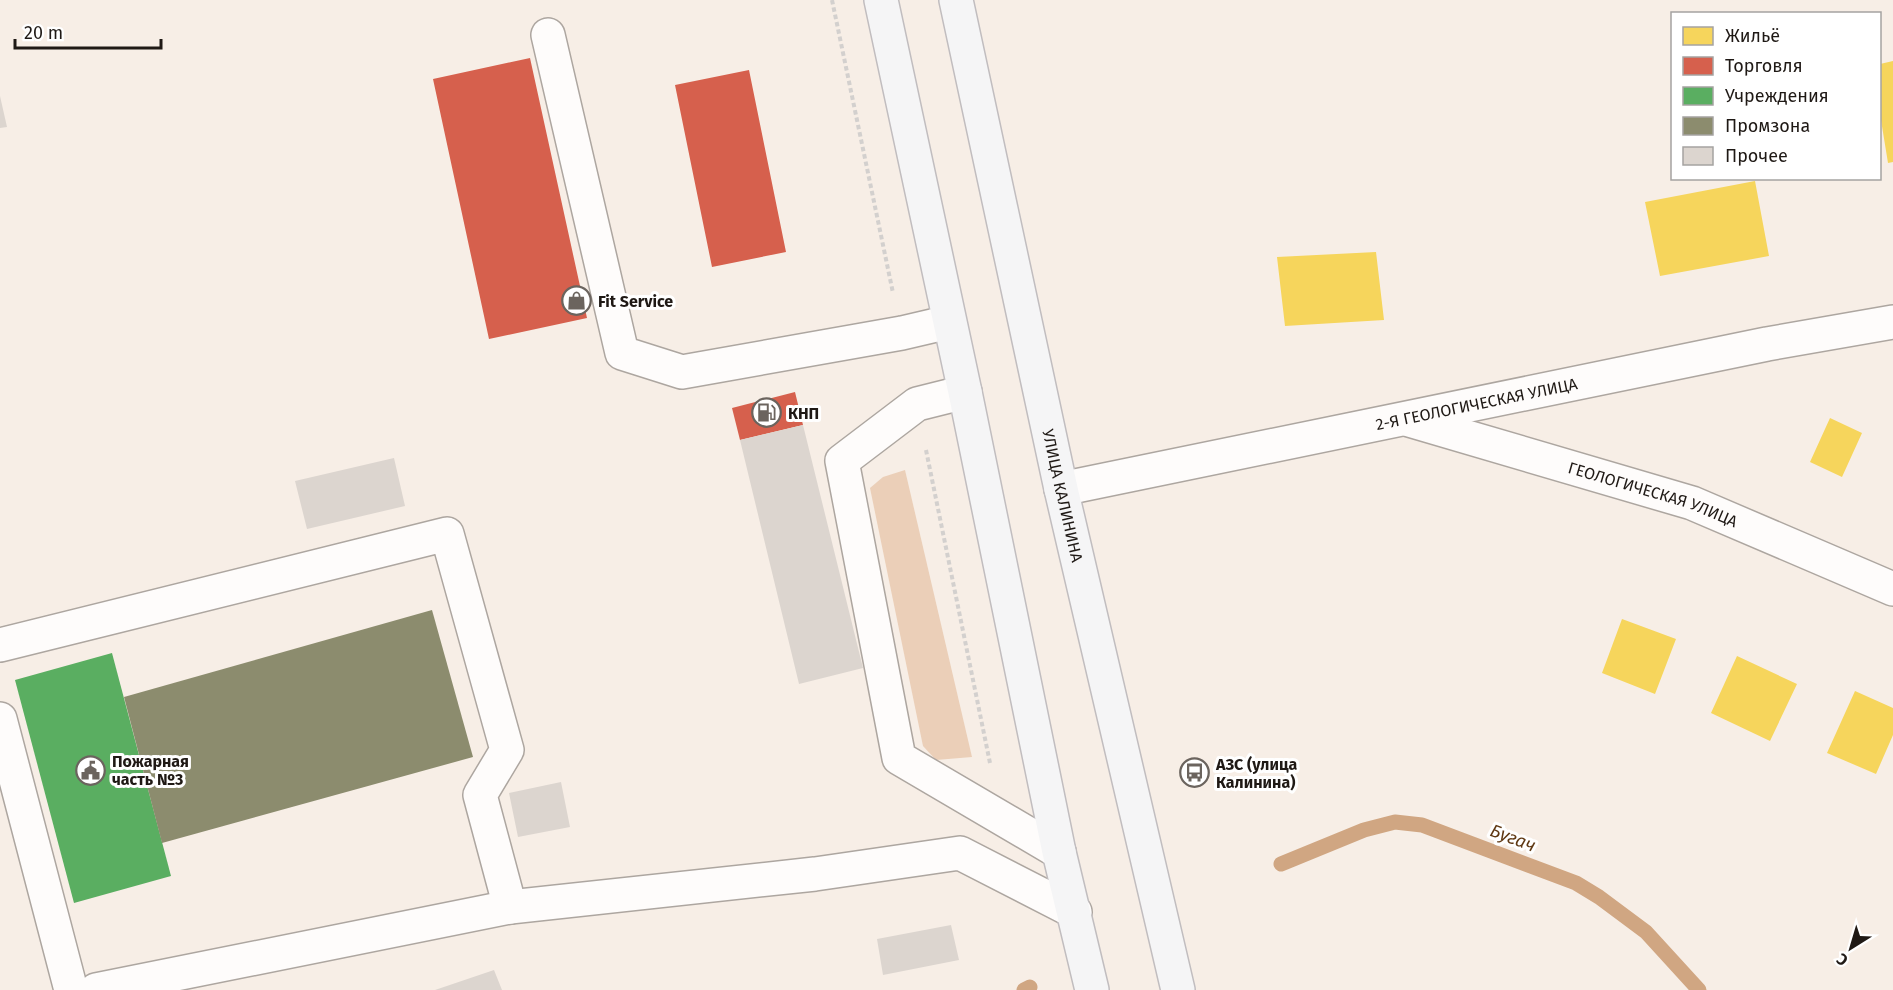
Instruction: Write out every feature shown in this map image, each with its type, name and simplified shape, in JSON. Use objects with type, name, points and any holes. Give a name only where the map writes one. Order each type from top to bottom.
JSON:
[{"type":"main road","points":[[880,0],[965,392],[1059,852],[1092,990]]},
{"type":"main road","name":"УЛИЦА КАЛИНИНА","points":[[956,0],[1061,489],[1178,990]]},
{"type":"street","points":[[548,35],[622,353],[682,372],[902,333],[949,322]]},
{"type":"street","name":"2-Я ГЕОЛОГИЧЕСКАЯ УЛИЦА","points":[[1061,489],[1767,344],[1893,322]]},
{"type":"street","points":[[965,392],[917,404],[842,461],[899,758],[1059,852]]},
{"type":"street","name":"ГЕОЛОГИЧЕСКАЯ УЛИЦА","points":[[1404,419],[1692,503],[1893,589]]},
{"type":"street","points":[[0,645],[447,534],[507,750],[480,795],[510,907]]},
{"type":"street","points":[[0,719],[71,990]]},
{"type":"street","points":[[96,990],[510,907],[815,874],[960,853],[1075,912]]},
{"type":"path","points":[[832,0],[902,333]]},
{"type":"path","points":[[917,404],[1002,819]]},
{"type":"shaded area","points":[[905,470],[972,757],[936,760],[923,746],[870,488],[883,477]]},
{"type":"building: Жильё","points":[[1893,61],[1893,162],[1888,163],[1881,120],[1881,64]]},
{"type":"building: Жильё","points":[[1755,181],[1769,256],[1660,276],[1645,202]]},
{"type":"building: Жильё","points":[[1376,252],[1384,320],[1285,326],[1277,257]]},
{"type":"building: Жильё","points":[[1830,418],[1862,433],[1842,477],[1810,462]]},
{"type":"building: Жильё","points":[[1622,619],[1676,639],[1655,694],[1602,673]]},
{"type":"building: Жильё","points":[[1737,656],[1797,684],[1770,741],[1711,713]]},
{"type":"building: Жильё","points":[[1855,691],[1893,708],[1893,735],[1876,774],[1827,753]]},
{"type":"building: Торговля","points":[[530,58],[587,318],[489,339],[433,79]]},
{"type":"building: Торговля","points":[[749,70],[786,252],[712,267],[675,85]]},
{"type":"building: Торговля","name":"КНП","points":[[795,392],[803,425],[740,440],[732,408]]},
{"type":"building: Учреждения","name":"Пожарная часть №3","points":[[112,653],[171,876],[74,903],[15,680]]},
{"type":"building: Промзона","points":[[432,610],[473,757],[162,843],[124,697]]},
{"type":"building: Прочее","points":[[0,96],[7,127],[0,128]]},
{"type":"building: Прочее","points":[[803,425],[863,668],[799,684],[740,440]]},
{"type":"building: Прочее","points":[[394,458],[405,506],[307,529],[295,481]]},
{"type":"building: Прочее","points":[[561,782],[570,827],[518,837],[509,793]]},
{"type":"building: Прочее","points":[[951,925],[959,960],[883,975],[877,939]]},
{"type":"building: Прочее","points":[[494,970],[502,990],[435,990]]},
{"type":"waterway","name":"Бугач","points":[[1281,864],[1364,830],[1395,822],[1422,825],[1576,883],[1646,932],[1699,990]]},
{"type":"waterway","name":"Бугач","points":[[1024,990],[1030,987]]},
{"type":"place","name":"Fit Service","points":[[577,301]]},
{"type":"place","name":"КНП","points":[[767,413]]},
{"type":"place","name":"Пожарная часть №3","points":[[91,770]]},
{"type":"place","name":"АЗС (улица Калинина)","points":[[1195,773]]}]
